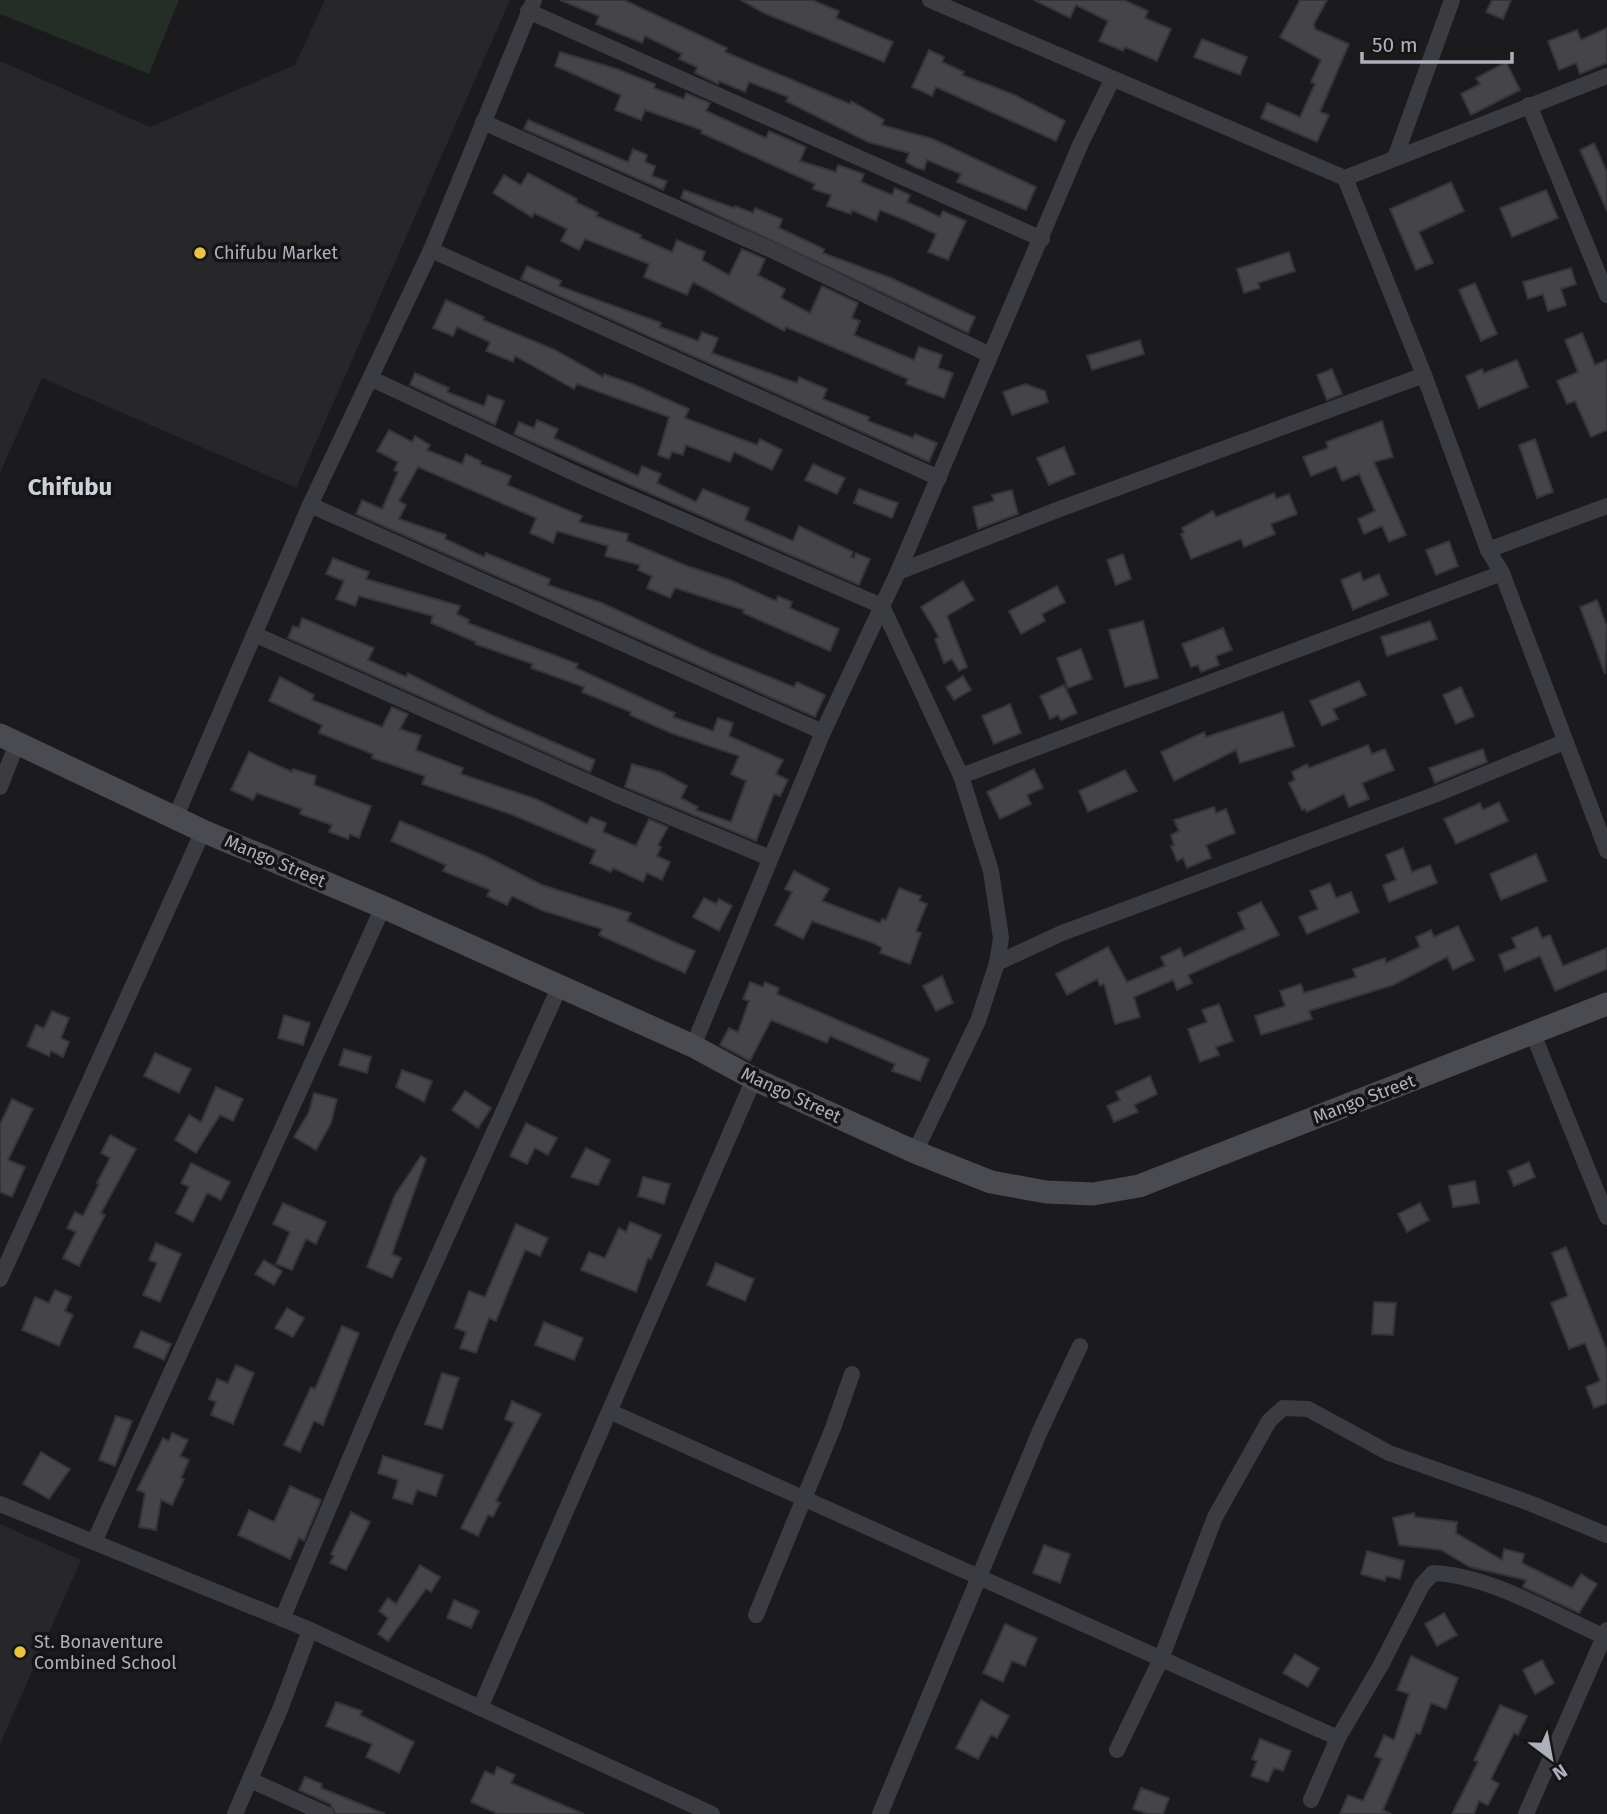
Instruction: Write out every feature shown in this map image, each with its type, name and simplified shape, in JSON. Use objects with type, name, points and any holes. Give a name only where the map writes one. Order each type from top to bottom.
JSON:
[{"type":"main road","name":"Mango Street","points":[[9,739],[203,831],[383,907],[692,1046],[754,1079],[915,1152],[991,1182],[1046,1192],[1093,1194],[1139,1186],[1607,1004]]},
{"type":"street","points":[[930,0],[1345,178],[1607,76]]},
{"type":"street","points":[[1395,158],[1445,2]]},
{"type":"street","points":[[176,816],[310,505],[431,250],[531,6],[1042,239]]},
{"type":"street","points":[[692,1046],[823,732],[898,572],[1081,143],[1112,80]]},
{"type":"street","points":[[1528,105],[1607,295]]},
{"type":"street","points":[[483,122],[776,252],[990,355]]},
{"type":"street","points":[[1345,178],[1424,376],[1488,550],[1502,573],[1607,851]]},
{"type":"street","points":[[431,250],[939,478]]},
{"type":"street","points":[[898,572],[1069,505],[1424,376]]},
{"type":"street","points":[[372,379],[585,478],[882,606],[961,776],[990,871],[998,906],[1001,938],[997,963],[978,1021],[915,1152]]},
{"type":"street","points":[[310,505],[823,732]]},
{"type":"street","points":[[1488,550],[1607,506]]},
{"type":"street","points":[[961,776],[1502,573]]},
{"type":"street","points":[[256,635],[615,794],[770,858]]},
{"type":"street","points":[[0,787],[9,739]]},
{"type":"street","points":[[997,963],[1062,933],[1395,810],[1564,742]]},
{"type":"street","points":[[0,1279],[203,831]]},
{"type":"street","points":[[94,1542],[383,907]]},
{"type":"street","points":[[282,1619],[403,1335],[559,988]]},
{"type":"street","points":[[1533,1034],[1607,1217]]},
{"type":"street","points":[[480,1708],[527,1593],[611,1412],[754,1079]]},
{"type":"street","points":[[880,1814],[1040,1430],[1080,1346]]},
{"type":"street","points":[[756,1615],[852,1374]]},
{"type":"street","points":[[1117,1750],[1161,1659],[1215,1517],[1269,1421],[1283,1408],[1308,1409],[1389,1453],[1520,1500],[1607,1535]]},
{"type":"street","points":[[611,1412],[1161,1659],[1224,1684],[1338,1738]]},
{"type":"street","points":[[0,1504],[310,1630],[712,1814]]},
{"type":"street","points":[[1311,1800],[1338,1738],[1381,1665],[1422,1585],[1433,1573],[1448,1574],[1488,1585],[1605,1633],[1526,1814]]},
{"type":"street","points":[[235,1814],[310,1630]]},
{"type":"street","points":[[250,1780],[326,1814]]},
{"type":"shaded area","points":[[0,0],[179,0],[149,74],[0,14]]},
{"type":"shaded area","name":"Chifubu Market","points":[[325,0],[510,0],[296,488],[42,378],[0,473],[0,61],[150,127],[295,65]]},
{"type":"shaded area","name":"St. Bonaventure Combined School","points":[[0,1524],[81,1560],[0,1744]]},
{"type":"building","points":[[560,0],[624,0],[727,48],[725,52],[850,104],[851,101],[884,120],[882,125],[933,139],[1036,187],[1026,210],[957,182],[961,174],[927,160],[924,170],[915,167],[906,162],[909,153],[868,142],[786,101],[788,97],[749,82],[745,92],[719,81],[718,84],[695,73],[697,67],[679,59],[682,54],[645,36],[642,43],[596,24],[599,16]]},
{"type":"building","points":[[741,0],[812,0],[839,11],[836,18],[893,42],[884,62],[764,13]]},
{"type":"building","points":[[1034,0],[1124,0],[1148,11],[1145,18],[1171,29],[1157,61],[1125,47],[1123,51],[1099,41],[1108,21],[1076,5],[1070,18]]},
{"type":"building","points":[[1300,0],[1327,0],[1314,24],[1315,29],[1349,44],[1320,112],[1329,115],[1317,142],[1261,118],[1267,103],[1300,117],[1315,84],[1311,82],[1321,60],[1280,37]]},
{"type":"building","points":[[1492,0],[1511,0],[1503,19],[1486,12]]},
{"type":"building","points":[[1607,28],[1607,63],[1580,74],[1576,63],[1559,70],[1548,41],[1577,30],[1581,40]]},
{"type":"building","points":[[1202,39],[1247,57],[1240,75],[1194,57]]},
{"type":"building","points":[[929,50],[944,57],[942,62],[964,72],[962,75],[1015,95],[1065,121],[1056,141],[936,87],[932,96],[912,87]]},
{"type":"building","points":[[560,52],[617,69],[655,84],[654,88],[684,99],[686,93],[710,103],[706,111],[766,138],[769,131],[806,147],[800,161],[836,172],[838,165],[864,174],[861,182],[892,195],[895,188],[910,195],[907,202],[940,217],[943,211],[966,221],[948,260],[928,252],[936,234],[903,219],[880,210],[876,221],[852,210],[851,214],[827,206],[831,195],[813,189],[815,184],[701,133],[702,130],[645,110],[641,120],[615,110],[621,95],[555,66]]},
{"type":"building","points":[[1506,62],[1520,90],[1471,115],[1461,94],[1480,84],[1476,78]]},
{"type":"building","points":[[528,120],[628,162],[633,149],[647,155],[645,162],[655,166],[652,176],[667,181],[663,190],[524,129]]},
{"type":"building","points":[[1594,143],[1607,172],[1607,211],[1580,150]]},
{"type":"building","points":[[528,173],[577,199],[576,202],[598,213],[596,216],[641,235],[640,238],[672,252],[677,240],[705,252],[702,260],[729,275],[742,249],[765,259],[758,275],[785,289],[781,298],[810,313],[822,286],[858,303],[852,318],[860,321],[854,335],[914,360],[919,347],[942,355],[938,368],[953,373],[944,398],[906,384],[908,379],[786,327],[784,331],[693,282],[687,295],[644,277],[649,264],[585,239],[579,250],[561,241],[567,229],[534,213],[532,217],[493,193],[504,175],[521,185]]},
{"type":"building","points":[[1451,182],[1464,211],[1419,232],[1433,263],[1416,270],[1390,209]]},
{"type":"building","points":[[684,190],[734,208],[735,206],[753,213],[755,208],[782,219],[779,228],[824,249],[823,253],[891,278],[975,317],[968,333],[681,198]]},
{"type":"building","points":[[1546,190],[1558,218],[1512,237],[1500,208]]},
{"type":"building","points":[[1289,252],[1295,271],[1258,283],[1260,288],[1244,293],[1237,269]]},
{"type":"building","points":[[527,266],[561,281],[559,286],[661,323],[660,327],[698,341],[702,332],[718,338],[712,353],[797,383],[799,377],[827,389],[823,399],[869,417],[868,421],[913,438],[915,434],[937,443],[929,462],[521,279]]},
{"type":"building","points":[[1571,268],[1576,284],[1561,289],[1566,305],[1548,311],[1543,294],[1528,299],[1523,282]]},
{"type":"building","points":[[1475,283],[1497,334],[1481,341],[1459,290]]},
{"type":"building","points":[[446,300],[484,317],[483,320],[555,350],[603,377],[604,374],[635,385],[689,409],[685,418],[757,445],[760,439],[782,450],[772,470],[734,452],[730,462],[686,445],[683,455],[672,452],[669,459],[658,455],[669,417],[577,384],[574,389],[515,356],[513,362],[486,351],[490,342],[457,327],[453,336],[433,328]]},
{"type":"building","points":[[1582,333],[1595,365],[1607,360],[1607,430],[1591,437],[1575,401],[1567,404],[1557,381],[1578,372],[1565,340]]},
{"type":"building","points":[[1140,340],[1144,354],[1092,370],[1087,356]]},
{"type":"building","points":[[1517,360],[1528,387],[1479,408],[1466,376],[1482,369],[1484,373]]},
{"type":"building","points":[[1332,369],[1342,394],[1327,400],[1317,375]]},
{"type":"building","points":[[415,373],[449,388],[447,392],[484,406],[488,395],[504,401],[495,425],[410,385]]},
{"type":"building","points":[[1025,384],[1045,391],[1048,402],[1012,415],[1003,392]]},
{"type":"building","points":[[537,420],[558,429],[554,438],[638,476],[642,466],[661,474],[657,483],[696,502],[703,489],[749,508],[745,520],[793,541],[799,526],[853,552],[851,557],[854,558],[856,553],[870,559],[859,585],[514,434],[519,422],[534,428]]},
{"type":"building","points":[[1382,421],[1393,457],[1374,462],[1406,535],[1389,542],[1382,526],[1364,534],[1358,519],[1375,511],[1359,474],[1342,481],[1336,466],[1311,476],[1303,457],[1328,448],[1326,442]]},
{"type":"building","points":[[389,430],[412,442],[415,436],[430,445],[427,450],[462,464],[466,454],[481,461],[480,464],[511,476],[507,485],[582,516],[579,522],[628,534],[627,541],[687,566],[730,580],[776,601],[778,596],[792,602],[790,608],[839,629],[830,651],[743,613],[744,610],[675,588],[670,598],[647,588],[652,576],[638,570],[640,565],[605,556],[608,546],[557,531],[553,543],[530,533],[536,518],[418,467],[399,501],[406,505],[399,519],[446,535],[445,539],[484,557],[486,553],[550,579],[548,585],[602,603],[710,653],[794,687],[797,682],[825,695],[815,717],[356,514],[362,500],[382,509],[398,472],[394,470],[398,462],[377,451]]},
{"type":"building","points":[[1535,439],[1553,492],[1537,498],[1519,445]]},
{"type":"building","points":[[1064,447],[1075,474],[1049,485],[1037,458]]},
{"type":"building","points":[[813,464],[845,478],[837,494],[805,480]]},
{"type":"building","points":[[859,489],[898,503],[892,518],[854,503]]},
{"type":"building","points":[[1012,490],[1018,514],[978,529],[973,507],[994,501],[992,495]]},
{"type":"building","points":[[1274,493],[1276,499],[1289,494],[1297,514],[1271,524],[1275,534],[1244,547],[1241,539],[1191,559],[1181,534],[1184,533],[1182,528],[1213,511],[1216,517]]},
{"type":"building","points":[[1449,541],[1458,566],[1436,575],[1426,550]]},
{"type":"building","points":[[1123,554],[1131,579],[1116,585],[1107,560]]},
{"type":"building","points":[[333,558],[369,572],[366,579],[460,606],[457,614],[469,620],[468,623],[578,664],[576,668],[675,713],[673,717],[713,731],[718,718],[733,723],[729,736],[783,760],[776,774],[788,780],[780,796],[774,794],[756,841],[625,787],[632,764],[661,772],[687,786],[681,798],[698,807],[696,810],[731,822],[746,781],[731,774],[739,756],[671,733],[630,715],[631,712],[582,692],[584,687],[531,668],[533,664],[475,644],[476,642],[431,623],[433,616],[359,596],[355,606],[336,599],[344,581],[326,574]]},
{"type":"building","points":[[1360,572],[1363,581],[1379,574],[1388,595],[1353,610],[1341,580]]},
{"type":"building","points":[[963,581],[974,600],[947,616],[967,667],[959,671],[952,659],[944,663],[935,639],[939,637],[921,607]]},
{"type":"building","points":[[1057,586],[1065,602],[1042,614],[1045,621],[1021,634],[1009,611]]},
{"type":"building","points":[[1597,600],[1607,627],[1605,674],[1580,607]]},
{"type":"building","points":[[302,618],[374,648],[368,660],[406,677],[408,673],[491,715],[595,760],[590,772],[288,638],[293,626],[299,628]]},
{"type":"building","points":[[1143,621],[1158,678],[1125,687],[1109,630]]},
{"type":"building","points":[[1430,621],[1437,639],[1387,656],[1381,637]]},
{"type":"building","points":[[1223,628],[1232,650],[1216,656],[1219,665],[1201,672],[1198,665],[1191,667],[1182,644]]},
{"type":"building","points":[[1081,649],[1092,679],[1068,688],[1057,658]]},
{"type":"building","points":[[963,676],[971,690],[954,700],[946,687]]},
{"type":"building","points":[[280,677],[314,695],[312,700],[382,727],[392,707],[408,714],[400,729],[421,736],[416,750],[463,768],[461,774],[536,799],[587,824],[591,817],[606,823],[603,832],[636,846],[649,819],[668,827],[658,845],[661,847],[657,856],[670,862],[662,880],[647,873],[643,882],[613,868],[611,872],[590,863],[596,850],[513,815],[422,784],[425,776],[372,758],[373,754],[319,733],[322,725],[269,701]]},
{"type":"building","points":[[1359,681],[1366,695],[1333,709],[1338,719],[1322,726],[1310,701]]},
{"type":"building","points":[[1064,685],[1077,713],[1061,720],[1058,715],[1050,719],[1040,696]]},
{"type":"building","points":[[1461,687],[1474,716],[1456,724],[1443,695]]},
{"type":"building","points":[[1010,704],[1021,733],[994,744],[982,716]]},
{"type":"building","points":[[1283,712],[1294,746],[1240,763],[1236,750],[1174,781],[1161,752],[1204,732],[1206,737]]},
{"type":"building","points":[[1368,745],[1372,754],[1385,749],[1394,770],[1362,783],[1369,799],[1349,807],[1344,794],[1307,812],[1302,810],[1289,783],[1295,780],[1292,772],[1307,764],[1309,768]]},
{"type":"building","points":[[1483,749],[1487,762],[1435,783],[1429,768]]},
{"type":"building","points":[[249,752],[292,772],[293,769],[316,776],[314,785],[371,806],[359,838],[350,834],[348,839],[329,832],[332,825],[300,814],[302,809],[257,793],[253,800],[231,790]]},
{"type":"building","points":[[1034,769],[1043,788],[1027,795],[1031,804],[1000,819],[987,792]]},
{"type":"building","points":[[1125,770],[1137,791],[1088,812],[1079,791]]},
{"type":"building","points":[[1499,802],[1508,821],[1456,844],[1444,819],[1480,803],[1483,810]]},
{"type":"building","points":[[1214,807],[1216,813],[1226,809],[1235,833],[1206,845],[1211,858],[1187,868],[1183,858],[1177,861],[1171,846],[1174,845],[1171,835],[1179,831],[1174,820]]},
{"type":"building","points":[[400,821],[485,856],[542,885],[631,913],[627,921],[695,951],[685,973],[599,935],[602,929],[541,910],[512,896],[507,905],[487,896],[490,890],[443,871],[446,865],[391,841]]},
{"type":"building","points":[[1403,848],[1412,872],[1430,865],[1437,883],[1389,902],[1383,885],[1396,880],[1386,855]]},
{"type":"building","points":[[1536,854],[1547,881],[1501,900],[1490,874]]},
{"type":"building","points":[[794,871],[829,889],[822,901],[880,923],[882,919],[886,920],[899,888],[921,896],[919,901],[927,904],[916,931],[921,933],[910,964],[880,953],[882,948],[873,943],[812,921],[803,939],[775,925],[792,892],[785,889]]},
{"type":"building","points":[[1330,883],[1336,898],[1351,892],[1359,912],[1307,934],[1299,917],[1318,909],[1310,891]]},
{"type":"building","points":[[704,898],[716,904],[719,899],[732,906],[719,931],[693,917]]},
{"type":"building","points":[[1261,902],[1279,935],[1188,975],[1192,983],[1177,990],[1173,980],[1134,997],[1140,1017],[1115,1024],[1104,984],[1100,986],[1097,979],[1067,995],[1056,974],[1108,947],[1127,982],[1165,966],[1161,957],[1180,948],[1184,957],[1245,929],[1238,913]]},
{"type":"building","points":[[1458,926],[1474,960],[1453,970],[1447,957],[1393,985],[1309,1011],[1312,1019],[1261,1035],[1255,1016],[1285,1006],[1280,991],[1301,984],[1304,993],[1356,977],[1353,969],[1385,958],[1386,963],[1420,947],[1416,937],[1431,930],[1434,937]]},
{"type":"building","points":[[1537,927],[1542,938],[1550,935],[1563,966],[1607,948],[1607,969],[1555,991],[1540,956],[1505,971],[1499,955],[1516,948],[1512,938]]},
{"type":"building","points":[[942,976],[953,1003],[936,1011],[923,986]]},
{"type":"building","points":[[750,982],[763,987],[765,982],[779,988],[777,994],[929,1059],[920,1081],[892,1071],[895,1064],[830,1036],[827,1043],[771,1020],[750,1061],[720,1045],[729,1028],[738,1032],[749,1001],[743,999]]},
{"type":"building","points":[[1219,1004],[1233,1041],[1216,1047],[1219,1055],[1200,1062],[1188,1029],[1207,1022],[1202,1010]]},
{"type":"building","points":[[52,1011],[69,1018],[61,1038],[69,1042],[63,1057],[51,1051],[49,1056],[27,1046],[36,1025],[44,1028]]},
{"type":"building","points":[[284,1015],[310,1023],[303,1045],[278,1038]]},
{"type":"building","points":[[344,1049],[371,1057],[367,1073],[339,1065]]},
{"type":"building","points":[[155,1053],[191,1069],[179,1093],[144,1076]]},
{"type":"building","points":[[402,1070],[432,1081],[424,1102],[396,1087]]},
{"type":"building","points":[[1150,1076],[1157,1094],[1134,1105],[1138,1112],[1114,1122],[1107,1106],[1120,1100],[1116,1092]]},
{"type":"building","points":[[216,1087],[243,1099],[233,1121],[220,1115],[196,1153],[175,1140],[189,1115],[201,1122]]},
{"type":"building","points":[[465,1091],[491,1108],[478,1128],[452,1110]]},
{"type":"building","points":[[314,1093],[337,1099],[331,1123],[316,1150],[294,1137],[309,1112]]},
{"type":"building","points":[[12,1099],[33,1109],[8,1160],[25,1167],[12,1197],[0,1192],[0,1124]]},
{"type":"building","points":[[526,1123],[557,1138],[548,1155],[535,1148],[527,1164],[510,1156]]},
{"type":"building","points":[[110,1135],[136,1149],[101,1213],[105,1215],[79,1266],[63,1258],[76,1232],[67,1228],[75,1212],[83,1216],[99,1184],[97,1183],[110,1158],[101,1153]]},
{"type":"building","points":[[586,1148],[610,1160],[598,1185],[571,1177]]},
{"type":"building","points":[[421,1156],[426,1159],[392,1254],[401,1258],[392,1278],[367,1267],[395,1195]]},
{"type":"building","points":[[1529,1162],[1535,1177],[1514,1186],[1508,1171]]},
{"type":"building","points":[[191,1163],[230,1182],[221,1200],[207,1193],[193,1222],[176,1213],[189,1187],[181,1183]]},
{"type":"building","points":[[643,1177],[670,1184],[664,1204],[638,1196]]},
{"type":"building","points":[[1475,1181],[1479,1203],[1453,1207],[1449,1186]]},
{"type":"building","points":[[283,1203],[326,1222],[316,1244],[306,1239],[292,1270],[276,1264],[290,1232],[273,1224]]},
{"type":"building","points":[[1420,1203],[1429,1220],[1407,1232],[1398,1214]]},
{"type":"building","points":[[630,1222],[661,1235],[651,1259],[648,1258],[636,1292],[581,1270],[589,1252],[605,1258],[619,1228],[626,1232]]},
{"type":"building","points":[[516,1224],[548,1238],[540,1256],[525,1250],[496,1321],[489,1318],[476,1353],[460,1348],[466,1332],[455,1328],[469,1291],[485,1297]]},
{"type":"building","points":[[156,1243],[181,1254],[160,1302],[143,1295],[157,1263],[149,1260]]},
{"type":"building","points":[[1566,1247],[1607,1351],[1607,1403],[1594,1408],[1586,1387],[1600,1381],[1585,1343],[1569,1349],[1551,1303],[1568,1296],[1552,1253]]},
{"type":"building","points":[[264,1260],[282,1271],[274,1285],[255,1274]]},
{"type":"building","points":[[716,1263],[754,1279],[745,1301],[707,1285]]},
{"type":"building","points":[[55,1290],[71,1297],[65,1311],[73,1315],[59,1346],[22,1330],[35,1297],[49,1303]]},
{"type":"building","points":[[1374,1302],[1396,1303],[1393,1335],[1372,1334]]},
{"type":"building","points":[[287,1308],[304,1318],[293,1337],[275,1328]]},
{"type":"building","points":[[544,1322],[583,1338],[574,1360],[535,1345]]},
{"type":"building","points":[[342,1326],[359,1333],[323,1425],[314,1421],[300,1452],[284,1445],[311,1387],[315,1389]]},
{"type":"building","points":[[141,1331],[171,1344],[164,1360],[134,1347]]},
{"type":"building","points":[[236,1365],[254,1373],[233,1424],[211,1415],[216,1402],[209,1399],[217,1379],[228,1383]]},
{"type":"building","points":[[442,1373],[459,1378],[442,1429],[425,1424]]},
{"type":"building","points":[[512,1401],[541,1414],[496,1501],[500,1503],[493,1517],[488,1515],[478,1536],[461,1528],[514,1423],[505,1419]]},
{"type":"building","points":[[116,1416],[132,1421],[115,1466],[99,1460]]},
{"type":"building","points":[[172,1433],[188,1440],[180,1456],[189,1460],[181,1478],[184,1479],[172,1505],[161,1500],[156,1530],[139,1527],[145,1493],[137,1490],[163,1438],[169,1441]]},
{"type":"building","points":[[41,1452],[70,1469],[49,1499],[23,1484]]},
{"type":"building","points":[[383,1456],[443,1475],[436,1496],[417,1490],[412,1504],[393,1498],[398,1480],[378,1473]]},
{"type":"building","points":[[290,1486],[321,1500],[304,1541],[299,1538],[290,1559],[238,1535],[249,1510],[274,1522]]},
{"type":"building","points":[[351,1512],[370,1522],[346,1570],[330,1563],[334,1556],[331,1554]]},
{"type":"building","points":[[1414,1513],[1415,1517],[1457,1522],[1456,1533],[1502,1560],[1504,1549],[1524,1554],[1522,1563],[1572,1588],[1581,1574],[1597,1584],[1579,1613],[1523,1587],[1526,1580],[1470,1567],[1441,1550],[1399,1545],[1393,1518]]},
{"type":"building","points":[[1044,1545],[1070,1554],[1060,1583],[1033,1573]]},
{"type":"building","points":[[1367,1551],[1404,1561],[1400,1579],[1386,1576],[1385,1581],[1361,1574]]},
{"type":"building","points":[[420,1565],[440,1577],[431,1592],[426,1589],[388,1641],[378,1634],[388,1618],[379,1611],[388,1598],[396,1604]]},
{"type":"building","points":[[454,1600],[479,1611],[471,1628],[447,1618]]},
{"type":"building","points":[[1444,1613],[1457,1635],[1437,1646],[1425,1624]]},
{"type":"building","points":[[1005,1624],[1037,1638],[1025,1666],[1012,1661],[1003,1682],[983,1673]]},
{"type":"building","points":[[1295,1654],[1319,1668],[1308,1687],[1283,1673]]},
{"type":"building","points":[[1411,1656],[1458,1678],[1446,1709],[1431,1703],[1420,1734],[1416,1733],[1383,1810],[1391,1814],[1340,1814],[1348,1795],[1363,1801],[1382,1759],[1375,1756],[1384,1735],[1394,1740],[1409,1694],[1397,1690]]},
{"type":"building","points":[[1542,1660],[1554,1683],[1535,1694],[1523,1670]]},
{"type":"building","points":[[981,1700],[1009,1716],[997,1738],[991,1735],[978,1759],[956,1748]]},
{"type":"building","points":[[336,1702],[362,1711],[360,1715],[414,1742],[399,1773],[366,1757],[372,1744],[326,1726]]},
{"type":"building","points":[[1500,1705],[1527,1716],[1518,1735],[1514,1733],[1491,1779],[1499,1784],[1488,1805],[1479,1801],[1474,1814],[1452,1814],[1478,1762],[1474,1760]]},
{"type":"building","points":[[1260,1739],[1291,1751],[1283,1771],[1274,1768],[1268,1782],[1251,1776],[1257,1761],[1252,1759]]},
{"type":"building","points":[[497,1767],[515,1775],[511,1783],[584,1814],[498,1814],[471,1802],[485,1771],[494,1775]]},
{"type":"building","points":[[305,1777],[322,1784],[321,1788],[385,1814],[336,1814],[330,1804],[299,1790]]},
{"type":"building","points":[[1141,1788],[1169,1798],[1163,1814],[1148,1814],[1133,1809]]},
{"type":"place","name":"Chifubu Market","points":[[200,253]]},
{"type":"place","name":"St. Bonaventure Combined School","points":[[20,1652]]},
{"type":"district","name":"Chifubu","points":[[70,487]]}]
